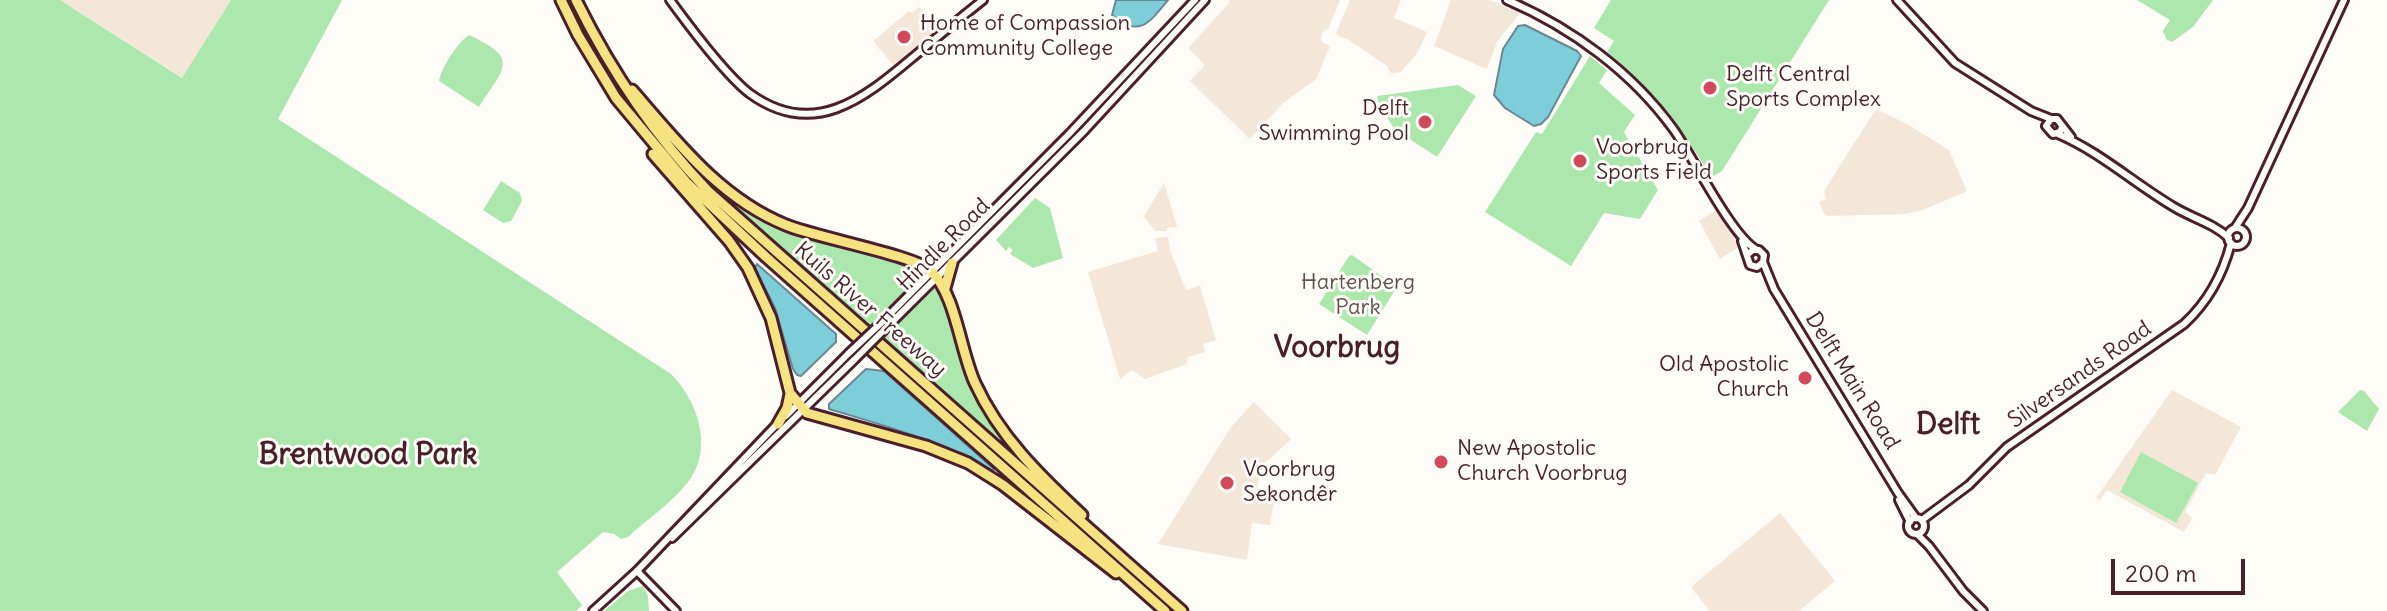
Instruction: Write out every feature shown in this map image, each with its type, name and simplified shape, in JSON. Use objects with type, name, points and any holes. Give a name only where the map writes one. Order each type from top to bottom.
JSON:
[{"type":"highway","name":"Kuils River Freeway","points":[[561,0],[586,49],[624,109],[708,205],[1165,611]]},
{"type":"highway","name":"Kuils River Freeway","points":[[576,0],[620,80],[667,146],[720,202],[1182,611]]},
{"type":"highway","points":[[620,80],[698,164],[757,211],[801,231],[923,265],[935,274],[945,288],[967,364],[980,395],[1000,428],[1031,465],[1136,569]]},
{"type":"highway","points":[[624,109],[631,126],[729,241],[753,277],[771,318],[790,393],[801,407],[815,417],[926,446],[968,463],[1003,485],[1112,571],[1136,585]]},
{"type":"highway","points":[[945,288],[952,263]]},
{"type":"highway","points":[[778,424],[787,408],[790,393]]},
{"type":"street","points":[[670,0],[748,92],[780,108],[808,113],[832,110],[864,97],[983,0]]},
{"type":"street","name":"Hindle Road","points":[[593,611],[667,541],[778,424],[855,359],[1195,0]]},
{"type":"street","name":"Hindle Road","points":[[935,274],[952,263],[1084,131],[1205,0]]},
{"type":"street","points":[[1507,0],[1553,22],[1583,41],[1649,100],[1675,131],[1735,227],[1747,243],[1764,255],[1763,262],[1755,267],[1748,262],[1748,254],[1735,227]]},
{"type":"street","points":[[1897,0],[1950,59],[2031,111],[2059,120],[2060,130]]},
{"type":"street","name":"Silversands Road","points":[[1919,525],[2007,447],[2184,324],[2209,294],[2225,265],[2233,237],[2344,0]]},
{"type":"street","points":[[2031,111],[2049,132],[2060,130],[2172,206],[2233,237],[2244,231]]},
{"type":"street","points":[[2046,126],[2051,119]]},
{"type":"street","name":"Silversands Road","points":[[2233,237],[2246,239],[2244,231],[2248,208]]},
{"type":"street","points":[[1748,254],[1757,250]]},
{"type":"street","name":"Delft Main Road","points":[[1763,262],[1774,289],[1934,552],[1963,591],[1983,611]]},
{"type":"street","name":"Delft Main Road","points":[[1755,267],[1774,289]]},
{"type":"street","name":"Hindle Road","points":[[667,541],[682,530],[849,353],[883,326]]},
{"type":"street","points":[[637,571],[676,611]]},
{"type":"shaded area","points":[[60,0],[231,0],[183,78]]},
{"type":"shaded area","points":[[1228,0],[1340,0],[1328,29],[1321,37],[1322,42],[1330,46],[1316,79],[1282,104],[1250,139],[1190,81],[1205,65],[1188,48],[1230,2]]},
{"type":"shaded area","points":[[1350,0],[1401,0],[1394,18],[1427,32],[1418,52],[1401,72],[1391,73],[1387,66],[1338,36],[1336,33]]},
{"type":"shaded area","points":[[1451,0],[1490,0],[1520,13],[1497,42],[1487,69],[1434,46]]},
{"type":"shaded area","name":"Home of Compassion Community College","points":[[919,7],[936,28],[934,33],[894,66],[873,41],[909,11],[912,13]]},
{"type":"shaded area","points":[[1876,109],[1949,150],[1965,192],[1923,210],[1904,214],[1824,214],[1819,202],[1826,199],[1824,191]]},
{"type":"shaded area","points":[[1164,183],[1177,227],[1155,231],[1144,216]]},
{"type":"shaded area","points":[[1720,210],[1742,245],[1720,259],[1699,221]]},
{"type":"shaded area","points":[[1168,237],[1186,290],[1200,286],[1216,340],[1203,344],[1205,352],[1188,357],[1187,364],[1145,379],[1132,370],[1120,379],[1088,272],[1158,251],[1155,238]]},
{"type":"shaded area","points":[[2172,390],[2241,427],[2215,475],[2206,473],[2185,512],[2192,518],[2184,532],[2107,490],[2100,500],[2096,498]]},
{"type":"shaded area","name":"Voorbrug Sekondêr","points":[[1254,402],[1291,439],[1260,468],[1256,497],[1274,500],[1270,525],[1252,523],[1247,560],[1158,544],[1231,427]]},
{"type":"shaded area","points":[[1780,513],[1835,581],[1799,611],[1710,611],[1691,587]]},
{"type":"green space","points":[[0,0],[60,0],[182,78],[231,0],[342,0],[278,119],[671,374],[689,398],[699,426],[700,455],[688,482],[628,537],[621,539],[603,532],[557,572],[582,605],[576,611],[0,611]]},
{"type":"green space","name":"Delft Central Sports Complex","points":[[1611,0],[1829,0],[1722,171],[1712,177],[1665,110],[1607,52],[1614,41],[1594,28]]},
{"type":"green space","points":[[2137,0],[2213,0],[2193,27],[2172,42],[2167,40],[2163,31],[2170,20]]},
{"type":"green space","points":[[469,35],[496,51],[503,65],[479,107],[439,81],[451,56]]},
{"type":"green space","name":"Voorbrug Sports Field","points":[[1590,56],[1607,70],[1599,83],[1635,115],[1624,132],[1658,190],[1640,219],[1604,213],[1571,266],[1485,212],[1536,132],[1542,134]]},
{"type":"green space","name":"Delft Swimming Pool","points":[[1458,85],[1476,96],[1437,157],[1394,129],[1385,113],[1382,114],[1377,96]]},
{"type":"green space","points":[[501,181],[520,193],[522,201],[511,221],[503,223],[483,210]]},
{"type":"green space","points":[[721,190],[794,232],[922,268],[924,273],[870,326],[719,192]]},
{"type":"green space","points":[[1035,198],[1050,208],[1063,258],[1033,268],[1010,254],[1013,250],[1009,247],[1006,251],[996,240]]},
{"type":"green space","name":"Hartenberg Park","points":[[1352,255],[1397,287],[1367,335],[1319,304]]},
{"type":"green space","points":[[938,286],[945,297],[967,371],[1020,460],[883,337],[933,287]]},
{"type":"green space","points":[[2360,390],[2379,409],[2367,431],[2338,412]]},
{"type":"green space","points":[[2141,452],[2198,483],[2176,523],[2120,492]]},
{"type":"green space","points":[[643,586],[648,596],[649,611],[604,611],[628,591]]},
{"type":"water","points":[[1116,0],[1168,0],[1149,21],[1137,27],[1121,22],[1112,15]]},
{"type":"water","points":[[1525,25],[1577,51],[1581,56],[1548,117],[1534,126],[1505,108],[1494,95],[1503,49],[1518,26]]},
{"type":"water","points":[[757,264],[836,334],[836,342],[801,376],[793,369],[775,308],[755,268]]},
{"type":"water","points":[[866,369],[884,371],[994,469],[992,472],[934,443],[829,409],[829,404]]},
{"type":"place","name":"Home of Compassion Community College","points":[[904,37]]},
{"type":"place","name":"Delft Central Sports Complex","points":[[1710,88]]},
{"type":"place","name":"Delft Swimming Pool","points":[[1425,122]]},
{"type":"place","name":"Voorbrug Sports Field","points":[[1580,161]]},
{"type":"place","name":"Old Apostolic Church","points":[[1805,378]]},
{"type":"place","name":"New Apostolic Church Voorbrug","points":[[1441,462]]},
{"type":"place","name":"Voorbrug Sekondêr","points":[[1227,483]]},
{"type":"district","name":"Voorbrug","points":[[1337,348]]},
{"type":"district","name":"Delft","points":[[1948,425]]},
{"type":"district","name":"Brentwood Park","points":[[368,455]]}]
